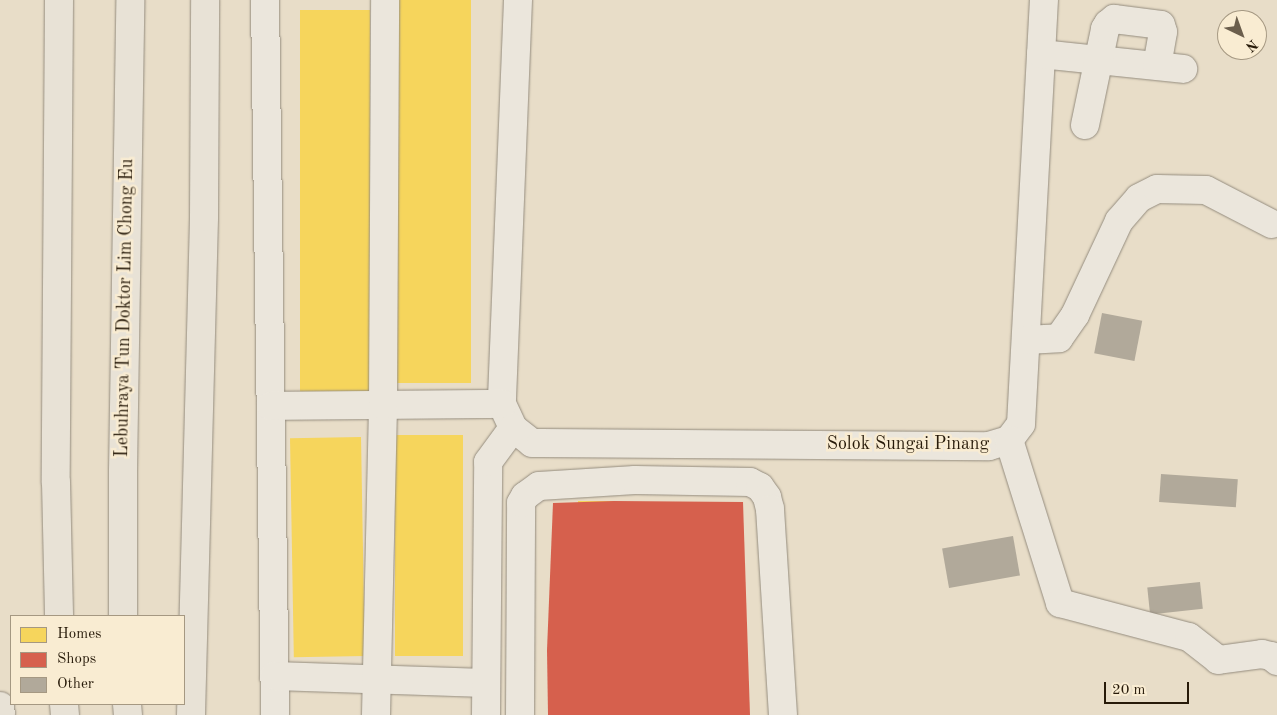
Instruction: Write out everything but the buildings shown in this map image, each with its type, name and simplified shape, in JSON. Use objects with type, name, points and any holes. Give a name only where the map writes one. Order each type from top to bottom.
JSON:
[{"type":"highway","points":[[59,0],[56,482],[59,615]]},
{"type":"highway","name":"Lebuhraya Tun Doktor Lim Chong Eu","points":[[123,615],[123,471],[130,0]]},
{"type":"highway","points":[[196,0],[205,13]]},
{"type":"highway","points":[[191,715],[204,217],[205,13],[214,0]]},
{"type":"highway","points":[[0,706],[1,715]]},
{"type":"street","points":[[265,0],[275,715]]},
{"type":"street","points":[[376,715],[383,405],[385,0]]},
{"type":"street","points":[[486,715],[488,462],[513,428],[502,404],[518,0]]},
{"type":"street","name":"Solok Sungai Pinang","points":[[513,428],[532,443],[989,446],[1009,440],[1021,424],[1044,0]]},
{"type":"street","points":[[1041,54],[1099,59],[1170,67],[1161,25],[1114,19],[1108,24],[1105,29],[1099,59],[1085,125]]},
{"type":"street","points":[[1026,340],[1059,338],[1076,314],[1119,220],[1139,198],[1158,189],[1206,190],[1272,224]]},
{"type":"street","points":[[271,406],[502,404]]},
{"type":"street","points":[[1009,440],[1060,603],[1189,637],[1218,660],[1262,654],[1271,656],[1277,661]]},
{"type":"street","points":[[633,443],[635,480]]},
{"type":"street","points":[[520,715],[521,503],[525,496],[539,486],[635,480],[750,482],[760,487],[767,497],[770,510],[783,715]]},
{"type":"street","points":[[274,676],[486,683]]}]
